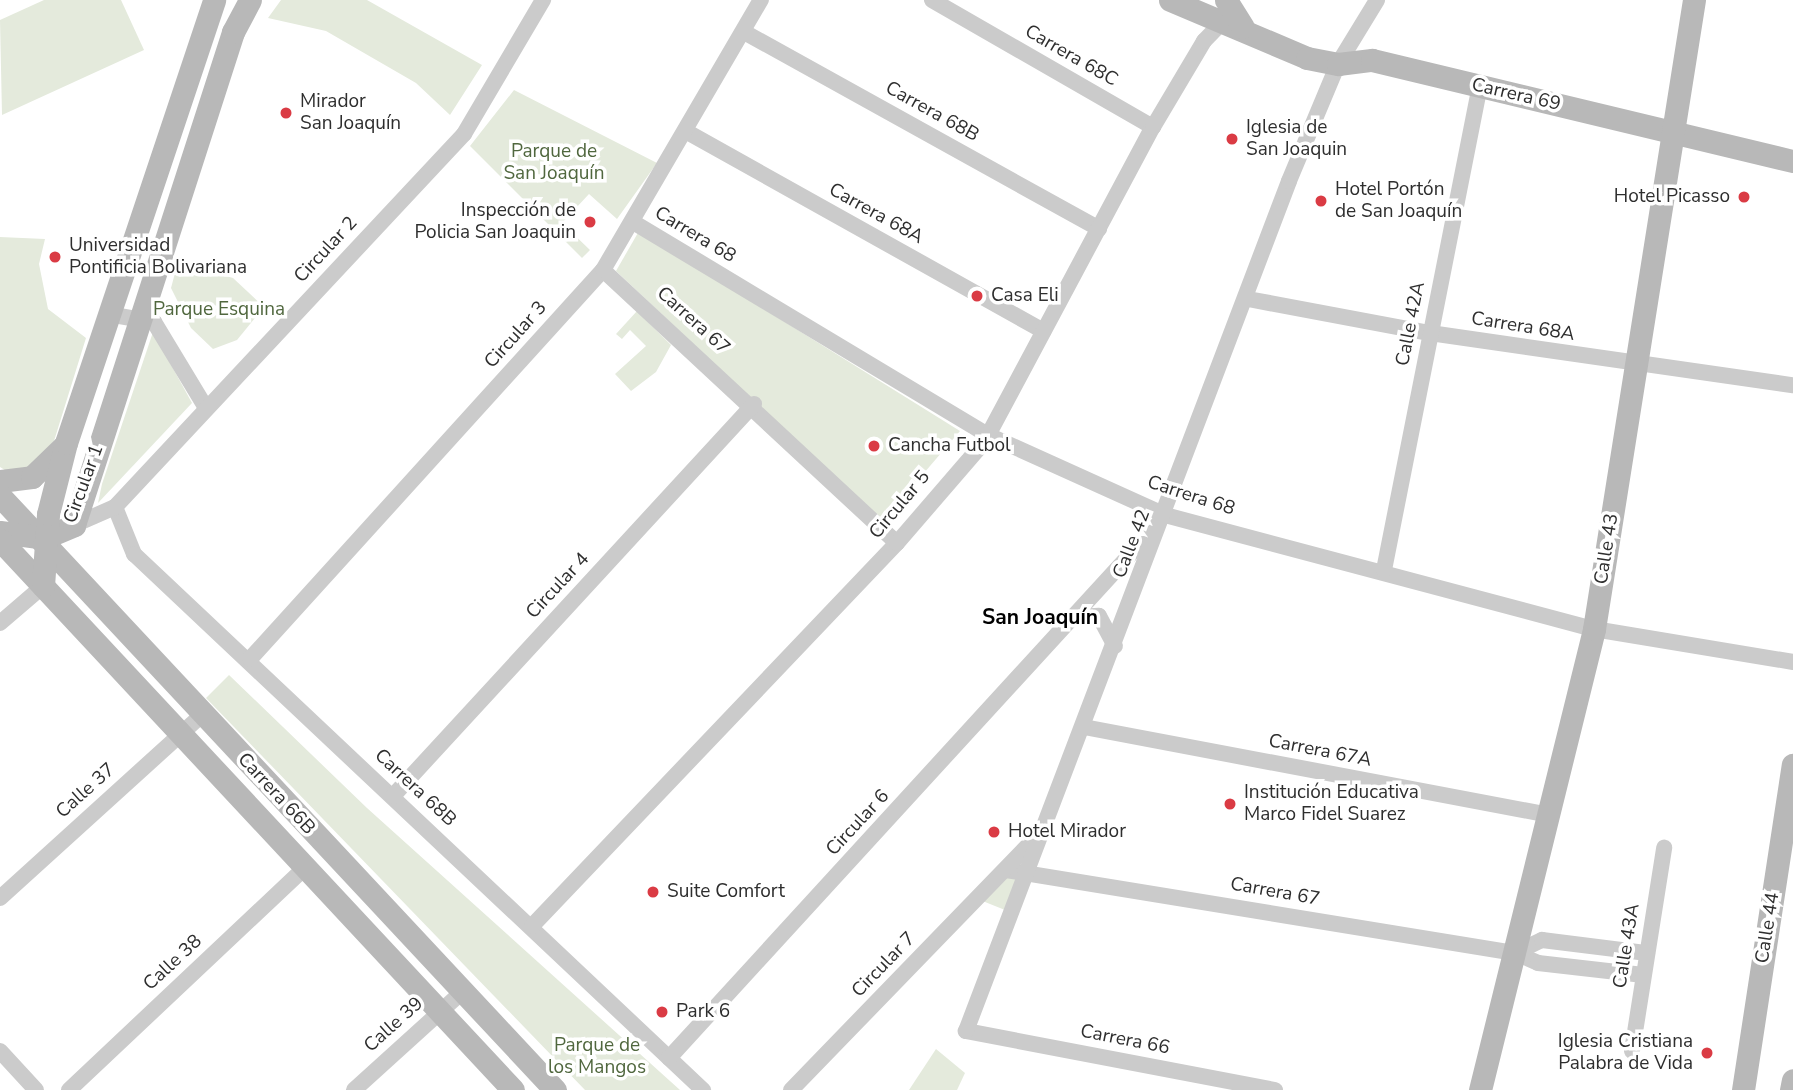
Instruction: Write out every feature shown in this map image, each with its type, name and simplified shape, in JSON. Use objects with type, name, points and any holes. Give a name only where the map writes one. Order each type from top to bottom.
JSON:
[{"type":"street","name":"Circular 1","points":[[44,538],[66,443],[214,0]]},
{"type":"street","name":"Circular 1","points":[[44,538],[72,528],[137,319],[233,32],[250,0]]},
{"type":"street","name":"Circular 2","points":[[72,528],[115,507],[464,134],[543,0]]},
{"type":"street","name":"Circular 3","points":[[250,659],[603,270],[689,133],[761,0]]},
{"type":"street","name":"Carrera 68C","points":[[932,0],[1153,127]]},
{"type":"street","name":"Carrera 69","points":[[1170,0],[1223,15],[1307,58],[1338,64],[1372,60],[1793,161]]},
{"type":"street","name":"Calle 42","points":[[966,1031],[1338,64],[1377,0]]},
{"type":"street","name":"Calle 43","points":[[1480,1090],[1594,629],[1638,366],[1694,0]]},
{"type":"street","name":"Circular 5","points":[[532,926],[897,544],[988,435],[1153,127],[1223,15]]},
{"type":"street","name":"Carrera 68B","points":[[744,32],[1099,229]]},
{"type":"street","name":"Calle 42A","points":[[1384,570],[1480,86]]},
{"type":"street","name":"Carrera 68A","points":[[689,133],[1044,331]]},
{"type":"street","name":"Carrera 68","points":[[633,222],[988,435],[1165,515],[1384,570],[1594,629],[1793,662]]},
{"type":"street","name":"Carrera 67","points":[[603,270],[754,404],[897,544]]},
{"type":"street","name":"Carrera 68A","points":[[1248,299],[1430,333],[1638,366],[1793,385]]},
{"type":"street","points":[[108,314],[154,321],[168,337],[206,408]]},
{"type":"street","name":"Circular 4","points":[[393,796],[754,404]]},
{"type":"street","points":[[0,481],[32,477],[66,443]]},
{"type":"street","name":"Carrera 66B","points":[[0,496],[44,538],[201,715],[555,1090]]},
{"type":"street","name":"Carrera 68B","points":[[115,507],[127,547],[250,659],[704,1090]]},
{"type":"street","name":"Circular 6","points":[[669,1058],[1077,617],[1165,515]]},
{"type":"street","points":[[68,567],[72,528]]},
{"type":"street","points":[[0,532],[44,538],[43,586],[0,623]]},
{"type":"street","name":"Carrera 66B","points":[[0,540],[178,736],[306,867],[513,1090]]},
{"type":"street","points":[[1077,617],[1099,616],[1115,646]]},
{"type":"street","name":"Calle 37","points":[[0,898],[201,715]]},
{"type":"street","name":"Carrera 67A","points":[[1084,727],[1549,815]]},
{"type":"street","name":"Calle 44","points":[[1743,1090],[1793,765]]},
{"type":"street","name":"Circular 7","points":[[791,1090],[1045,827]]},
{"type":"street","name":"Calle 43A","points":[[1632,1051],[1664,848]]},
{"type":"street","name":"Calle 38","points":[[69,1090],[306,867]]},
{"type":"street","points":[[1006,870],[1028,872]]},
{"type":"street","name":"Carrera 67","points":[[1028,872],[1515,953],[1538,963],[1643,975]]},
{"type":"street","points":[[1515,953],[1542,940],[1647,953]]},
{"type":"street","name":"Calle 39","points":[[354,1090],[462,992]]},
{"type":"street","name":"Carrera 66","points":[[966,1031],[1199,1083],[1275,1090]]},
{"type":"street","points":[[0,1051],[36,1090]]},
{"type":"street","points":[[1791,1090],[1793,1080]]},
{"type":"green space","points":[[44,0],[121,0],[144,50],[2,115],[0,20]]},
{"type":"green space","points":[[281,0],[367,0],[482,65],[450,115],[416,83],[326,31],[268,18]]},
{"type":"green space","name":"Parque de San Joaquín","points":[[514,90],[657,163],[617,219],[589,194],[562,223],[590,250],[582,258],[470,146]]},
{"type":"green space","name":"Parque de San Joaquín","points":[[639,231],[960,431],[882,522],[616,271]]},
{"type":"green space","points":[[0,237],[45,239],[39,264],[48,309],[86,338],[54,441],[27,469],[8,472],[0,467]]},
{"type":"green space","name":"Parque Esquina","points":[[178,262],[233,278],[264,307],[237,340],[213,349],[191,328],[171,288]]},
{"type":"green space","points":[[637,311],[671,345],[656,372],[631,391],[615,374],[646,346],[630,330],[622,339],[616,334]]},
{"type":"green space","points":[[153,332],[192,403],[98,503],[102,484]]},
{"type":"green space","name":"Parque de los Mangos","points":[[229,675],[367,808],[680,1090],[585,1090],[206,698]]},
{"type":"green space","points":[[1008,870],[1019,871],[1005,910],[980,900]]},
{"type":"green space","points":[[936,1049],[965,1073],[957,1090],[909,1090]]},
{"type":"place","name":"Mirador San Joaquín","points":[[286,113]]},
{"type":"place","name":"Iglesia de San Joaquin","points":[[1232,139]]},
{"type":"place","name":"Hotel Picasso","points":[[1744,197]]},
{"type":"place","name":"Hotel Portón de San Joaquín","points":[[1321,201]]},
{"type":"place","name":"Inspección de Policia San Joaquin","points":[[590,222]]},
{"type":"place","name":"Universidad Pontificia Bolivariana","points":[[55,257]]},
{"type":"place","name":"Casa Eli","points":[[977,296]]},
{"type":"place","name":"Cancha Futbol","points":[[874,446]]},
{"type":"place","name":"Institución Educativa Marco Fidel Suarez","points":[[1230,804]]},
{"type":"place","name":"Hotel Mirador","points":[[994,832]]},
{"type":"place","name":"Suite Comfort","points":[[653,892]]},
{"type":"place","name":"Park 6","points":[[662,1012]]},
{"type":"place","name":"Iglesia Cristiana Palabra de Vida","points":[[1707,1053]]},
{"type":"district","name":"San Joaquín","points":[[1040,617]]}]
